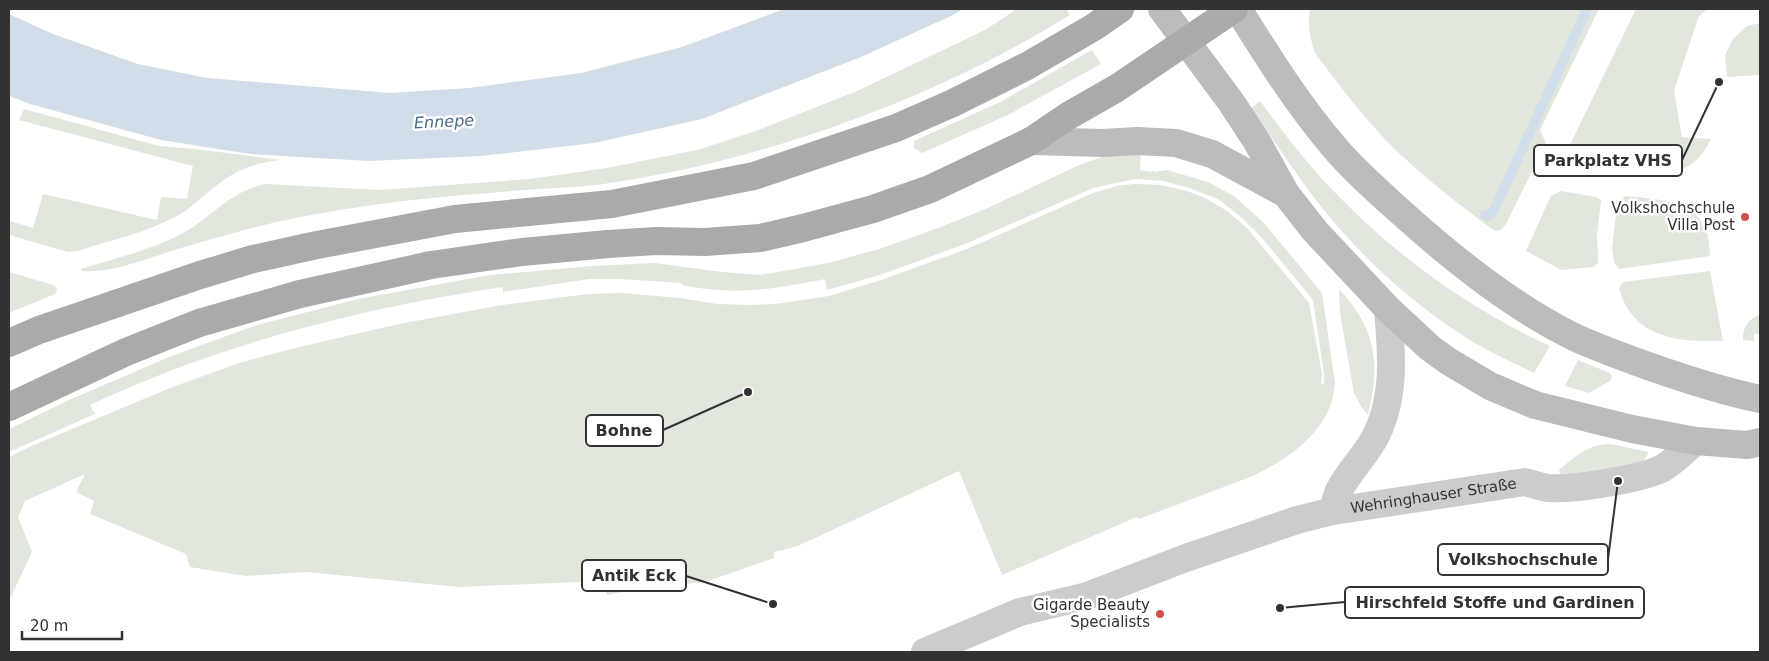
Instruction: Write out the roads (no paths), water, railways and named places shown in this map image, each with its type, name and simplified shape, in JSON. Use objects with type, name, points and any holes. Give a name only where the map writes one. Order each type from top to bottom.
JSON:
[{"type":"main road","points":[[9,343],[39,330],[252,259],[455,218],[612,204],[754,176],[896,128],[952,103],[1027,66],[1094,27],[1120,9]]},
{"type":"main road","points":[[1162,9],[1231,102],[1256,140],[1286,194],[1315,231],[1388,310],[1430,348],[1490,386],[1536,406],[1632,429],[1696,440],[1747,445],[1760,442]]},
{"type":"main road","points":[[9,407],[126,352],[199,323],[300,294],[431,265],[522,252],[656,241],[706,242],[760,238],[873,209],[922,192],[1031,140],[1117,88],[1236,9],[1302,107],[1336,150],[1423,232],[1486,282],[1558,328],[1612,353],[1682,378],[1760,399]]},
{"type":"main road","points":[[1031,140],[1103,143],[1137,141],[1176,143],[1212,154],[1286,194]]},
{"type":"street","name":"Wehringhauser Straße","points":[[1333,511],[1339,491],[1373,441],[1384,416],[1391,383],[1392,354],[1388,310]]},
{"type":"street","name":"Wehringhauser Straße","points":[[925,652],[1020,612],[1087,596],[1262,531],[1333,511],[1525,482],[1548,488],[1567,488],[1618,480],[1651,473],[1664,467],[1696,440]]},
{"type":"water","name":"Ennepe","points":[[784,9],[963,9],[861,57],[702,119],[594,143],[481,156],[369,161],[250,154],[161,140],[30,104],[9,96],[9,14],[53,34],[138,64],[207,78],[390,93],[469,88],[581,73],[682,47]]},
{"type":"waterway","points":[[1485,215],[1489,216],[1494,210],[1587,9]]},
{"type":"place","name":"Parkplatz VHS","points":[[1719,82]]},
{"type":"place","name":"Volkshochschule Villa Post","points":[[1745,217]]},
{"type":"place","name":"Bohne","points":[[748,392]]},
{"type":"place","name":"Volkshochschule","points":[[1618,481]]},
{"type":"place","name":"Antik Eck","points":[[773,604]]},
{"type":"place","name":"Hirschfeld Stoffe und Gardinen","points":[[1280,608]]},
{"type":"place","name":"Gigarde Beauty Specialists","points":[[1160,614]]}]
